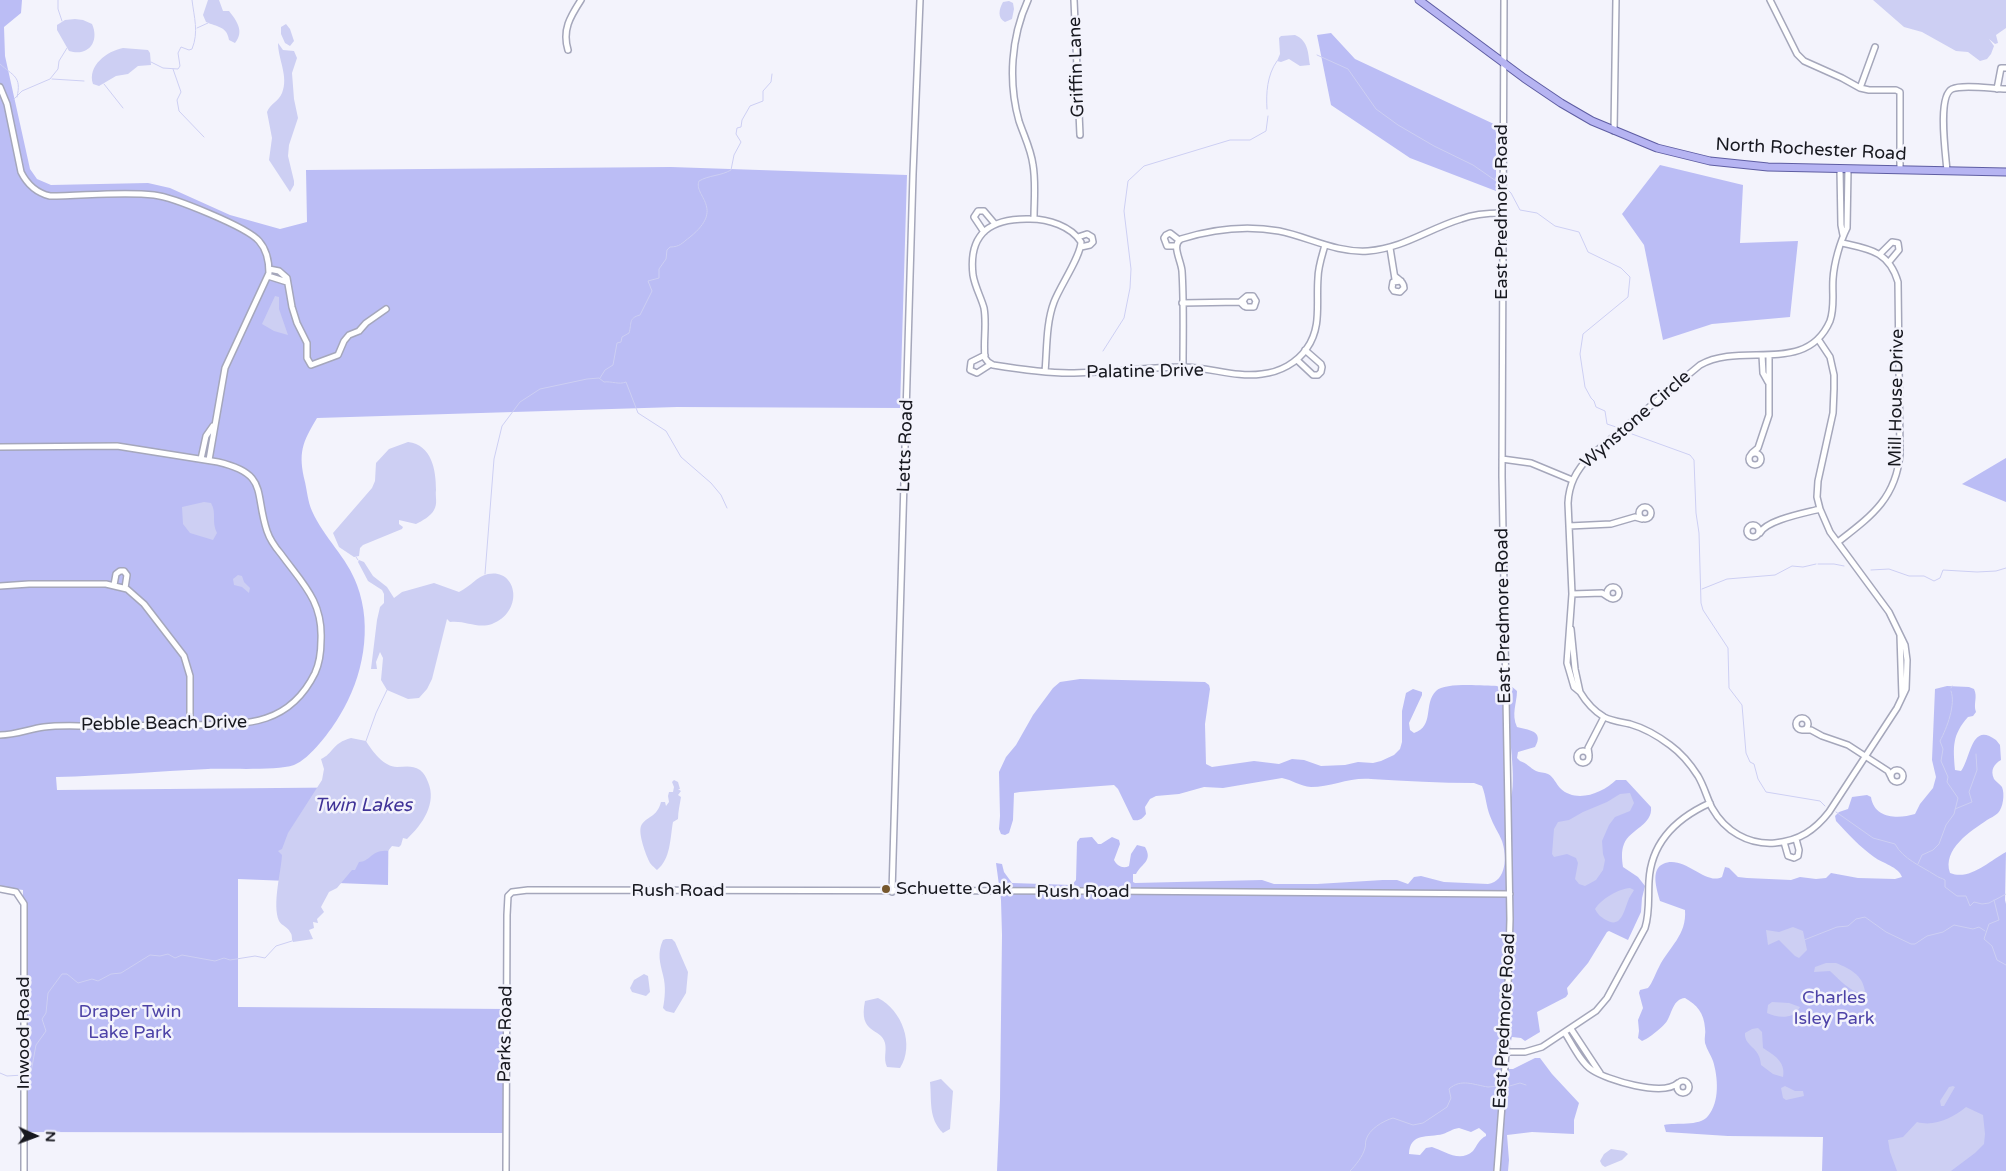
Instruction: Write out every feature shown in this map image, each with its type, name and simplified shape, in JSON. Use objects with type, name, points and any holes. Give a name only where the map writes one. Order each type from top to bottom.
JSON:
[{"type":"main road","name":"North Rochester Road","points":[[1419,0],[1561,103],[1592,121],[1658,148],[1710,161],[1768,167],[2006,172]]},
{"type":"street","points":[[568,50],[565,41],[568,20],[581,0]]},
{"type":"street","name":"Letts Road","points":[[892,892],[913,174],[920,0]]},
{"type":"street","points":[[1028,0],[1015,43],[1013,83],[1018,116],[1034,166],[1034,219]]},
{"type":"street","name":"Griffin Lane","points":[[1074,0],[1080,135]]},
{"type":"street","name":"East Predmore Road","points":[[1497,1171],[1506,1052],[1510,894],[1502,459],[1504,0]]},
{"type":"street","points":[[1614,131],[1616,0]]},
{"type":"street","points":[[1770,0],[1797,54],[1804,62],[1860,88],[1896,90],[1900,92],[1900,170]]},
{"type":"street","points":[[1860,88],[1875,47]]},
{"type":"street","points":[[1997,89],[2001,68],[2006,68]]},
{"type":"street","points":[[0,87],[7,104],[21,172],[40,192],[58,196],[147,194],[170,199],[253,235],[260,243],[266,254],[269,269],[268,276],[229,357],[223,376],[209,460]]},
{"type":"street","points":[[1947,171],[1944,145],[1944,108],[1948,92],[1952,88],[1962,87],[2006,89]]},
{"type":"street","name":"Wynstone Circle","points":[[1818,339],[1825,346],[1830,357],[1834,389],[1833,414],[1818,481],[1817,497],[1820,509],[1825,524],[1889,612],[1905,645],[1908,660],[1907,687],[1894,714],[1824,818],[1806,834],[1796,839],[1784,842],[1760,842],[1736,834],[1726,827],[1710,803],[1698,776],[1688,762],[1670,745],[1645,729],[1604,717],[1592,707],[1574,686],[1568,670],[1567,650],[1572,594],[1568,496],[1572,480],[1588,458],[1700,365],[1718,357],[1769,355],[1799,351],[1818,339],[1829,323],[1832,313],[1833,278],[1843,235],[1841,226],[1844,169]]},
{"type":"street","points":[[984,232],[974,217],[978,211],[984,212],[995,224]]},
{"type":"street","points":[[1183,367],[1182,269],[1176,246],[1179,240],[1212,230],[1247,228],[1278,231],[1350,251],[1390,248],[1461,219],[1483,214],[1502,213]]},
{"type":"street","points":[[990,364],[985,355],[984,314],[975,283],[973,266],[976,246],[984,232],[995,224],[1012,218],[1050,221],[1078,237],[1081,246],[1051,310],[1045,372]]},
{"type":"street","points":[[1176,246],[1167,246],[1164,238],[1170,233],[1179,240]]},
{"type":"street","points":[[1078,237],[1087,234],[1092,237],[1090,245],[1081,246]]},
{"type":"street","points":[[1880,254],[1892,242],[1898,243],[1899,250],[1889,262]]},
{"type":"street","name":"Mill House Drive","points":[[1838,542],[1868,519],[1880,506],[1895,481],[1899,466],[1899,292],[1896,274],[1889,262],[1880,254],[1842,243]]},
{"type":"street","name":"Palatine Drive","points":[[985,355],[971,362],[970,370],[978,373],[990,364],[1045,372],[1092,373],[1183,367],[1253,375],[1282,369],[1297,360],[1314,335],[1317,321],[1318,280],[1324,245]]},
{"type":"street","points":[[1390,248],[1394,279],[1392,290],[1400,292],[1404,288],[1404,284],[1394,279]]},
{"type":"street","points":[[269,269],[277,270],[285,275],[294,316],[307,343],[308,360],[312,365],[338,356],[344,341],[349,335],[359,331],[366,323],[386,309]]},
{"type":"street","points":[[268,276],[287,282]]},
{"type":"street","points":[[1182,303],[1242,304],[1250,308],[1256,303],[1253,296],[1245,298],[1242,304]]},
{"type":"street","points":[[1297,360],[1313,375],[1318,375],[1322,372],[1321,364],[1305,350]]},
{"type":"street","points":[[1762,354],[1762,373],[1768,382]]},
{"type":"street","points":[[1758,448],[1748,457],[1752,464],[1760,463],[1758,448],[1768,414],[1769,355]]},
{"type":"street","points":[[201,459],[206,436],[215,424]]},
{"type":"street","name":"Pebble Beach Drive","points":[[0,448],[118,446],[209,460],[232,465],[246,472],[259,489],[271,541],[304,583],[316,603],[321,619],[321,654],[319,663],[306,689],[295,702],[280,713],[257,722],[243,724],[51,726],[16,734],[0,735]]},
{"type":"street","points":[[1752,453],[1760,455]]},
{"type":"street","points":[[1502,459],[1531,463],[1572,480]]},
{"type":"street","points":[[1569,526],[1611,524],[1635,517],[1648,518],[1651,515],[1651,511],[1645,506],[1635,517]]},
{"type":"street","points":[[1764,527],[1754,538],[1747,533],[1750,526],[1764,527],[1787,518],[1820,509]]},
{"type":"street","points":[[1639,512],[1642,518]]},
{"type":"street","points":[[1756,526],[1760,533]]},
{"type":"street","points":[[114,585],[116,574],[124,571],[127,574],[125,588]]},
{"type":"street","points":[[0,586],[29,584],[114,585],[125,588],[144,604],[184,656],[190,676],[190,725]]},
{"type":"street","points":[[1572,594],[1602,593],[1613,587],[1619,592],[1616,599],[1611,600],[1602,593]]},
{"type":"street","points":[[1608,590],[1608,597]]},
{"type":"street","points":[[1588,748],[1587,762],[1583,764],[1576,757],[1588,748],[1604,717]]},
{"type":"street","points":[[1811,730],[1805,718],[1797,720],[1797,728],[1811,730],[1848,745],[1888,770],[1901,771],[1903,779],[1896,783],[1888,770]]},
{"type":"street","points":[[1804,730],[1808,723]]},
{"type":"street","points":[[1582,751],[1589,754]]},
{"type":"street","points":[[1891,777],[1895,770]]},
{"type":"street","points":[[1506,1052],[1525,1052],[1537,1049],[1571,1029],[1596,1011],[1607,998],[1646,928],[1649,872],[1661,840],[1680,820],[1710,803]]},
{"type":"street","points":[[1784,842],[1788,856],[1794,858],[1800,852],[1796,839]]},
{"type":"street","name":"Inwood Road","points":[[0,889],[16,892],[24,904],[24,1171]]},
{"type":"street","name":"Rush Road","points":[[508,896],[512,892],[528,890],[1510,894]]},
{"type":"street","name":"Parks Road","points":[[506,1171],[508,896]]},
{"type":"street","points":[[1571,1029],[1600,1073]]},
{"type":"street","points":[[1564,1033],[1589,1068],[1618,1082],[1644,1086],[1672,1087],[1678,1091],[1686,1092],[1689,1087],[1685,1081],[1672,1087]]},
{"type":"street","points":[[1579,1054],[1585,1050]]},
{"type":"street","points":[[1678,1083],[1678,1091]]},
{"type":"green space","name":"Draper Twin Lake Park","points":[[0,0],[22,0],[21,13],[4,27],[5,56],[30,169],[37,179],[51,185],[148,183],[170,188],[230,215],[280,229],[307,222],[306,170],[671,167],[907,175],[900,408],[677,407],[317,418],[308,434],[302,456],[303,472],[309,500],[317,521],[353,575],[362,601],[365,635],[360,669],[355,685],[332,728],[307,757],[294,765],[286,767],[56,777],[57,790],[389,787],[388,885],[238,879],[238,1007],[506,1009],[506,1133],[20,1132],[23,890],[0,887]]},
{"type":"green space","points":[[1331,33],[1355,59],[1496,125],[1496,191],[1410,158],[1331,105],[1317,35]]},
{"type":"green space","points":[[1660,165],[1743,185],[1740,243],[1798,241],[1790,317],[1712,324],[1663,340],[1644,245],[1622,214]]},
{"type":"green space","points":[[2006,458],[2006,502],[1962,484]]},
{"type":"green space","points":[[1080,679],[1205,682],[1209,685],[1210,689],[1205,724],[1206,764],[1212,767],[1254,761],[1279,764],[1292,759],[1304,760],[1321,766],[1381,761],[1394,755],[1400,749],[1402,742],[1402,711],[1406,693],[1413,689],[1422,692],[1409,723],[1410,730],[1414,733],[1420,730],[1427,720],[1432,696],[1441,688],[1456,685],[1497,686],[1500,688],[1504,715],[1506,801],[1510,801],[1513,780],[1508,714],[1508,689],[1510,685],[1517,691],[1514,713],[1517,727],[1530,730],[1538,737],[1535,747],[1518,752],[1517,758],[1520,761],[1536,771],[1550,775],[1566,793],[1574,795],[1589,795],[1604,789],[1616,780],[1626,780],[1651,807],[1651,813],[1645,823],[1627,839],[1622,853],[1623,867],[1638,877],[1645,886],[1641,912],[1628,940],[1609,931],[1607,932],[1588,963],[1567,988],[1568,994],[1566,997],[1537,1012],[1540,1032],[1525,1041],[1521,1038],[1512,1037],[1509,1049],[1509,1069],[1513,1069],[1535,1058],[1540,1058],[1579,1103],[1574,1120],[1574,1134],[1532,1132],[1507,1135],[1508,1171],[997,1171],[1002,935],[1001,900],[996,863],[1002,864],[1004,872],[1012,883],[1072,885],[1076,880],[1077,842],[1080,838],[1092,837],[1098,844],[1112,837],[1119,840],[1120,844],[1114,860],[1122,867],[1129,866],[1131,854],[1137,845],[1145,847],[1148,856],[1146,862],[1136,874],[1133,874],[1133,882],[1135,883],[1262,880],[1274,884],[1317,884],[1397,880],[1408,884],[1414,877],[1421,876],[1444,882],[1488,884],[1499,878],[1505,860],[1502,841],[1490,816],[1482,786],[1474,783],[1363,779],[1311,787],[1282,778],[1223,788],[1204,787],[1179,794],[1156,796],[1150,799],[1145,807],[1145,816],[1135,820],[1133,820],[1118,789],[1114,785],[1020,792],[1014,793],[1013,820],[1009,833],[1001,834],[999,829],[999,772],[1006,757],[1016,745],[1033,715],[1053,688],[1060,682]],"holes":[[[1459,1128],[1471,1132],[1479,1128],[1486,1136],[1473,1151],[1463,1156],[1452,1155],[1432,1147],[1426,1148],[1420,1155],[1409,1154],[1413,1142],[1421,1137],[1443,1134]]]},
{"type":"green space","name":"Charles Isley Park","points":[[1947,686],[1969,687],[1974,689],[1976,695],[1976,712],[1973,716],[1968,717],[1956,736],[1954,748],[1955,770],[1961,771],[1973,744],[1981,735],[1988,735],[2000,745],[2001,760],[1996,763],[1992,773],[1994,779],[2003,790],[2000,811],[1966,835],[1954,849],[1950,856],[1949,864],[1950,873],[1957,875],[1965,874],[1979,869],[2006,852],[2006,1171],[1822,1171],[1823,1137],[1728,1136],[1666,1132],[1664,1125],[1699,1122],[1708,1116],[1715,1104],[1717,1082],[1713,1061],[1705,1043],[1703,1018],[1696,1007],[1685,998],[1675,1004],[1667,1021],[1659,1029],[1642,1041],[1638,1038],[1638,1020],[1643,1008],[1640,990],[1650,986],[1663,960],[1680,934],[1685,919],[1685,910],[1660,901],[1655,881],[1659,867],[1671,862],[1679,863],[1715,879],[1722,877],[1725,867],[1729,868],[1738,877],[1747,878],[1791,880],[1800,877],[1816,879],[1826,878],[1831,873],[1858,878],[1895,879],[1902,877],[1897,870],[1874,857],[1859,844],[1836,821],[1835,816],[1839,812],[1848,809],[1852,797],[1867,795],[1871,797],[1877,810],[1888,816],[1902,817],[1915,814],[1920,804],[1933,788],[1936,777],[1932,760],[1935,689]]},
{"type":"water","points":[[208,0],[219,0],[223,11],[229,11],[234,18],[239,30],[238,39],[235,43],[229,40],[224,29],[206,22],[203,15]]},
{"type":"water","points":[[1873,0],[2006,0],[2006,28],[1996,35],[1998,43],[1995,44],[1989,39],[1994,46],[1991,54],[1987,59],[1980,61],[1968,52],[1956,51],[1922,32],[1904,27]]},
{"type":"water","points":[[1009,1],[1013,3],[1014,9],[1012,19],[1005,22],[1000,16],[1000,10],[1003,2]]},
{"type":"water","points":[[75,19],[92,24],[94,31],[91,46],[82,52],[69,51],[57,30],[57,25],[65,20]]},
{"type":"water","points":[[286,24],[294,41],[290,46],[285,43],[281,34],[281,27]]},
{"type":"water","points":[[1295,35],[1305,44],[1310,65],[1300,66],[1289,59],[1281,62],[1277,61],[1280,54],[1279,38],[1281,36]]},
{"type":"water","points":[[278,43],[283,50],[294,51],[297,58],[292,73],[298,118],[289,145],[288,156],[294,181],[290,192],[269,160],[272,138],[267,112],[281,96],[284,87],[284,74]]},
{"type":"water","points":[[123,48],[148,50],[151,65],[138,66],[128,74],[116,76],[99,86],[93,84],[93,71],[100,60],[111,52]]},
{"type":"water","points":[[275,296],[279,297],[279,309],[288,335],[274,331],[262,324]]},
{"type":"water","points":[[408,442],[422,448],[431,460],[436,482],[434,510],[424,520],[416,524],[399,520],[399,524],[403,527],[402,529],[363,545],[360,548],[359,556],[354,557],[339,547],[333,533],[372,488],[375,481],[376,463],[389,449]]},
{"type":"water","points":[[204,502],[211,503],[214,510],[214,525],[217,533],[213,540],[190,533],[183,524],[182,507]]},
{"type":"water","points":[[359,560],[364,562],[373,576],[387,587],[394,598],[402,592],[434,583],[459,592],[484,575],[498,574],[506,577],[511,584],[513,601],[509,610],[502,618],[492,624],[476,625],[450,622],[447,619],[432,679],[427,689],[419,698],[408,699],[387,690],[381,680],[383,658],[380,652],[376,662],[377,669],[371,669],[377,620],[380,607],[384,603],[384,594],[382,590],[368,581],[358,562]]},
{"type":"water","points":[[238,575],[242,576],[244,582],[250,588],[249,593],[242,587],[234,585],[233,579]]},
{"type":"water","name":"Twin Lakes","points":[[351,738],[366,741],[375,754],[392,766],[414,767],[421,771],[426,778],[430,790],[430,805],[418,827],[407,839],[403,838],[399,847],[392,846],[388,851],[378,852],[359,862],[355,870],[352,870],[337,888],[329,892],[321,907],[324,912],[317,919],[318,923],[313,922],[314,928],[309,930],[313,939],[293,942],[291,933],[279,921],[277,914],[276,906],[282,855],[278,851],[282,849],[288,833],[322,780],[324,769],[321,759],[340,743]]},
{"type":"water","points":[[674,780],[678,782],[680,789],[678,789],[681,791],[678,795],[681,797],[678,819],[673,822],[665,860],[657,870],[650,863],[646,854],[640,830],[643,823],[657,811],[661,802],[665,802],[666,806],[669,802],[668,796],[669,792],[673,792],[672,782]]},
{"type":"water","points":[[1630,793],[1634,803],[1630,811],[1615,817],[1602,841],[1605,860],[1603,870],[1596,880],[1585,886],[1579,884],[1575,879],[1578,863],[1576,858],[1567,854],[1554,857],[1552,854],[1554,829],[1558,822],[1569,820],[1620,794]]},
{"type":"water","points":[[1630,888],[1634,890],[1618,921],[1611,922],[1597,913],[1595,909],[1606,898],[1615,892]]},
{"type":"water","points":[[1793,927],[1803,931],[1807,950],[1799,958],[1779,940],[1768,945],[1766,930],[1779,932]]},
{"type":"water","points":[[672,939],[675,942],[688,972],[686,993],[674,1013],[663,1008],[665,988],[660,954],[663,940]]},
{"type":"water","points":[[1826,963],[1836,963],[1851,970],[1858,976],[1865,991],[1863,994],[1849,988],[1830,971],[1814,972],[1815,967]]},
{"type":"water","points":[[644,974],[648,976],[650,992],[646,996],[632,992],[630,988],[634,980]]},
{"type":"water","points":[[878,998],[894,1011],[904,1029],[906,1049],[900,1068],[887,1067],[883,1038],[867,1025],[865,1020],[865,1001]]},
{"type":"water","points":[[1772,1002],[1789,1003],[1800,1007],[1789,1016],[1776,1016],[1767,1013],[1768,1005]]},
{"type":"water","points":[[1758,1028],[1762,1032],[1763,1048],[1775,1056],[1781,1063],[1783,1077],[1773,1074],[1761,1065],[1758,1054],[1745,1038],[1745,1033]]},
{"type":"water","points":[[941,1079],[953,1091],[950,1129],[943,1133],[933,1115],[930,1082]]},
{"type":"water","points":[[1785,1086],[1795,1091],[1803,1091],[1804,1096],[1786,1100],[1783,1098],[1781,1088]]},
{"type":"water","points":[[1949,1087],[1955,1087],[1944,1106],[1941,1106],[1940,1101]]},
{"type":"water","points":[[1966,1107],[1983,1115],[1984,1144],[1975,1153],[1951,1171],[1897,1171],[1888,1140],[1903,1137],[1917,1122],[1937,1122],[1955,1115]]},
{"type":"water","points":[[1611,1149],[1624,1151],[1628,1154],[1622,1160],[1605,1167],[1600,1161],[1604,1154]]},
{"type":"waterway","points":[[58,0],[58,9],[62,21]]},
{"type":"waterway","points":[[151,62],[163,68],[178,69],[180,66],[178,53],[181,47],[189,50],[192,49],[196,31],[192,0]]},
{"type":"waterway","points":[[197,28],[208,23]]},
{"type":"waterway","points":[[14,99],[22,91],[50,79],[58,69],[59,61],[67,48]]},
{"type":"waterway","points":[[1317,55],[1348,69],[1376,109],[1398,125],[1434,146],[1473,165],[1499,183]]},
{"type":"waterway","points":[[1267,109],[1268,84],[1271,72],[1277,61]]},
{"type":"waterway","points":[[0,64],[17,80],[17,97]]},
{"type":"waterway","points":[[173,69],[181,92],[177,100],[179,111],[204,137]]},
{"type":"waterway","points":[[600,378],[605,370],[613,365],[617,343],[621,342],[622,337],[629,333],[632,320],[640,315],[652,291],[648,281],[659,278],[659,269],[666,259],[667,250],[670,247],[681,244],[690,237],[706,218],[706,204],[698,187],[699,181],[731,170],[734,155],[741,142],[736,134],[737,128],[741,127],[742,120],[750,106],[763,101],[763,91],[771,82],[772,74]]},
{"type":"waterway","points":[[52,79],[84,81]]},
{"type":"waterway","points":[[104,84],[123,108]]},
{"type":"waterway","points":[[1103,351],[1124,318],[1130,288],[1131,269],[1124,211],[1128,181],[1144,166],[1230,140],[1250,140],[1266,131],[1268,116]]},
{"type":"waterway","points":[[1506,188],[1511,193],[1520,210],[1537,213],[1555,226],[1579,232],[1588,252],[1621,268],[1630,277],[1628,297],[1583,334],[1580,354],[1585,387],[1596,407],[1605,411],[1607,424],[1616,427]]},
{"type":"waterway","points":[[485,574],[494,459],[502,426],[520,402],[540,389],[599,378],[604,382],[626,382],[638,413],[666,431],[681,457],[711,483],[721,495],[727,508]]},
{"type":"waterway","points":[[1632,434],[1690,455],[1694,460],[1701,603],[1703,610],[1728,648],[1729,688],[1742,705],[1746,753],[1750,762],[1754,764],[1758,779],[1766,792],[1820,801],[1825,806]]},
{"type":"waterway","points":[[1702,589],[1727,579],[1775,575],[1792,566],[1803,567],[1816,564]]},
{"type":"waterway","points":[[1818,564],[1844,566]]},
{"type":"waterway","points":[[1871,570],[1889,569],[1909,576],[1924,576],[1934,581],[1940,578],[1943,570],[1977,572],[1996,571],[2006,568]]},
{"type":"waterway","points":[[366,741],[387,690]]},
{"type":"waterway","points":[[1918,864],[1922,855],[1933,850],[1939,844],[1946,825],[1954,814],[1958,798],[1947,782],[1948,777],[1941,761],[1943,749],[1940,741],[1952,709],[1951,691]]},
{"type":"waterway","points":[[1955,809],[1972,802],[1969,792],[1977,770],[1976,754]]},
{"type":"waterway","points":[[1836,812],[1873,838],[1895,844],[1907,858],[1945,880],[1945,887],[1957,896],[1966,896],[1970,906],[1974,902],[1989,903],[2006,894]]},
{"type":"waterway","points":[[1994,900],[1999,920],[1989,924],[1984,939],[1992,946],[1997,960],[2006,965]]},
{"type":"waterway","points":[[1804,940],[1837,927],[1848,926],[1856,919],[1865,917],[1886,932],[1911,944],[1915,944],[1927,936],[1943,932],[1954,925],[1973,929],[1979,927],[1985,931]]},
{"type":"waterway","points":[[27,1075],[31,1072],[36,1045],[46,1031],[42,1019],[46,1013],[48,993],[62,974],[67,974],[78,983],[92,979],[98,981],[111,974],[121,973],[150,955],[160,956],[168,954],[175,958],[182,955],[215,961],[224,958],[230,960],[255,956],[265,958],[276,946],[292,941]]},
{"type":"waterway","points":[[0,1073],[7,1076],[23,1075]]},
{"type":"waterway","points":[[1350,1171],[1363,1154],[1368,1136],[1381,1123],[1393,1118],[1413,1125],[1423,1123],[1447,1107],[1451,1098],[1449,1089],[1458,1084],[1468,1083],[1488,1087],[1500,1086]]},
{"type":"waterway","points":[[1506,1087],[1520,1083],[1526,1085]]},
{"type":"place","name":"Schuette Oak","points":[[886,889]]}]
